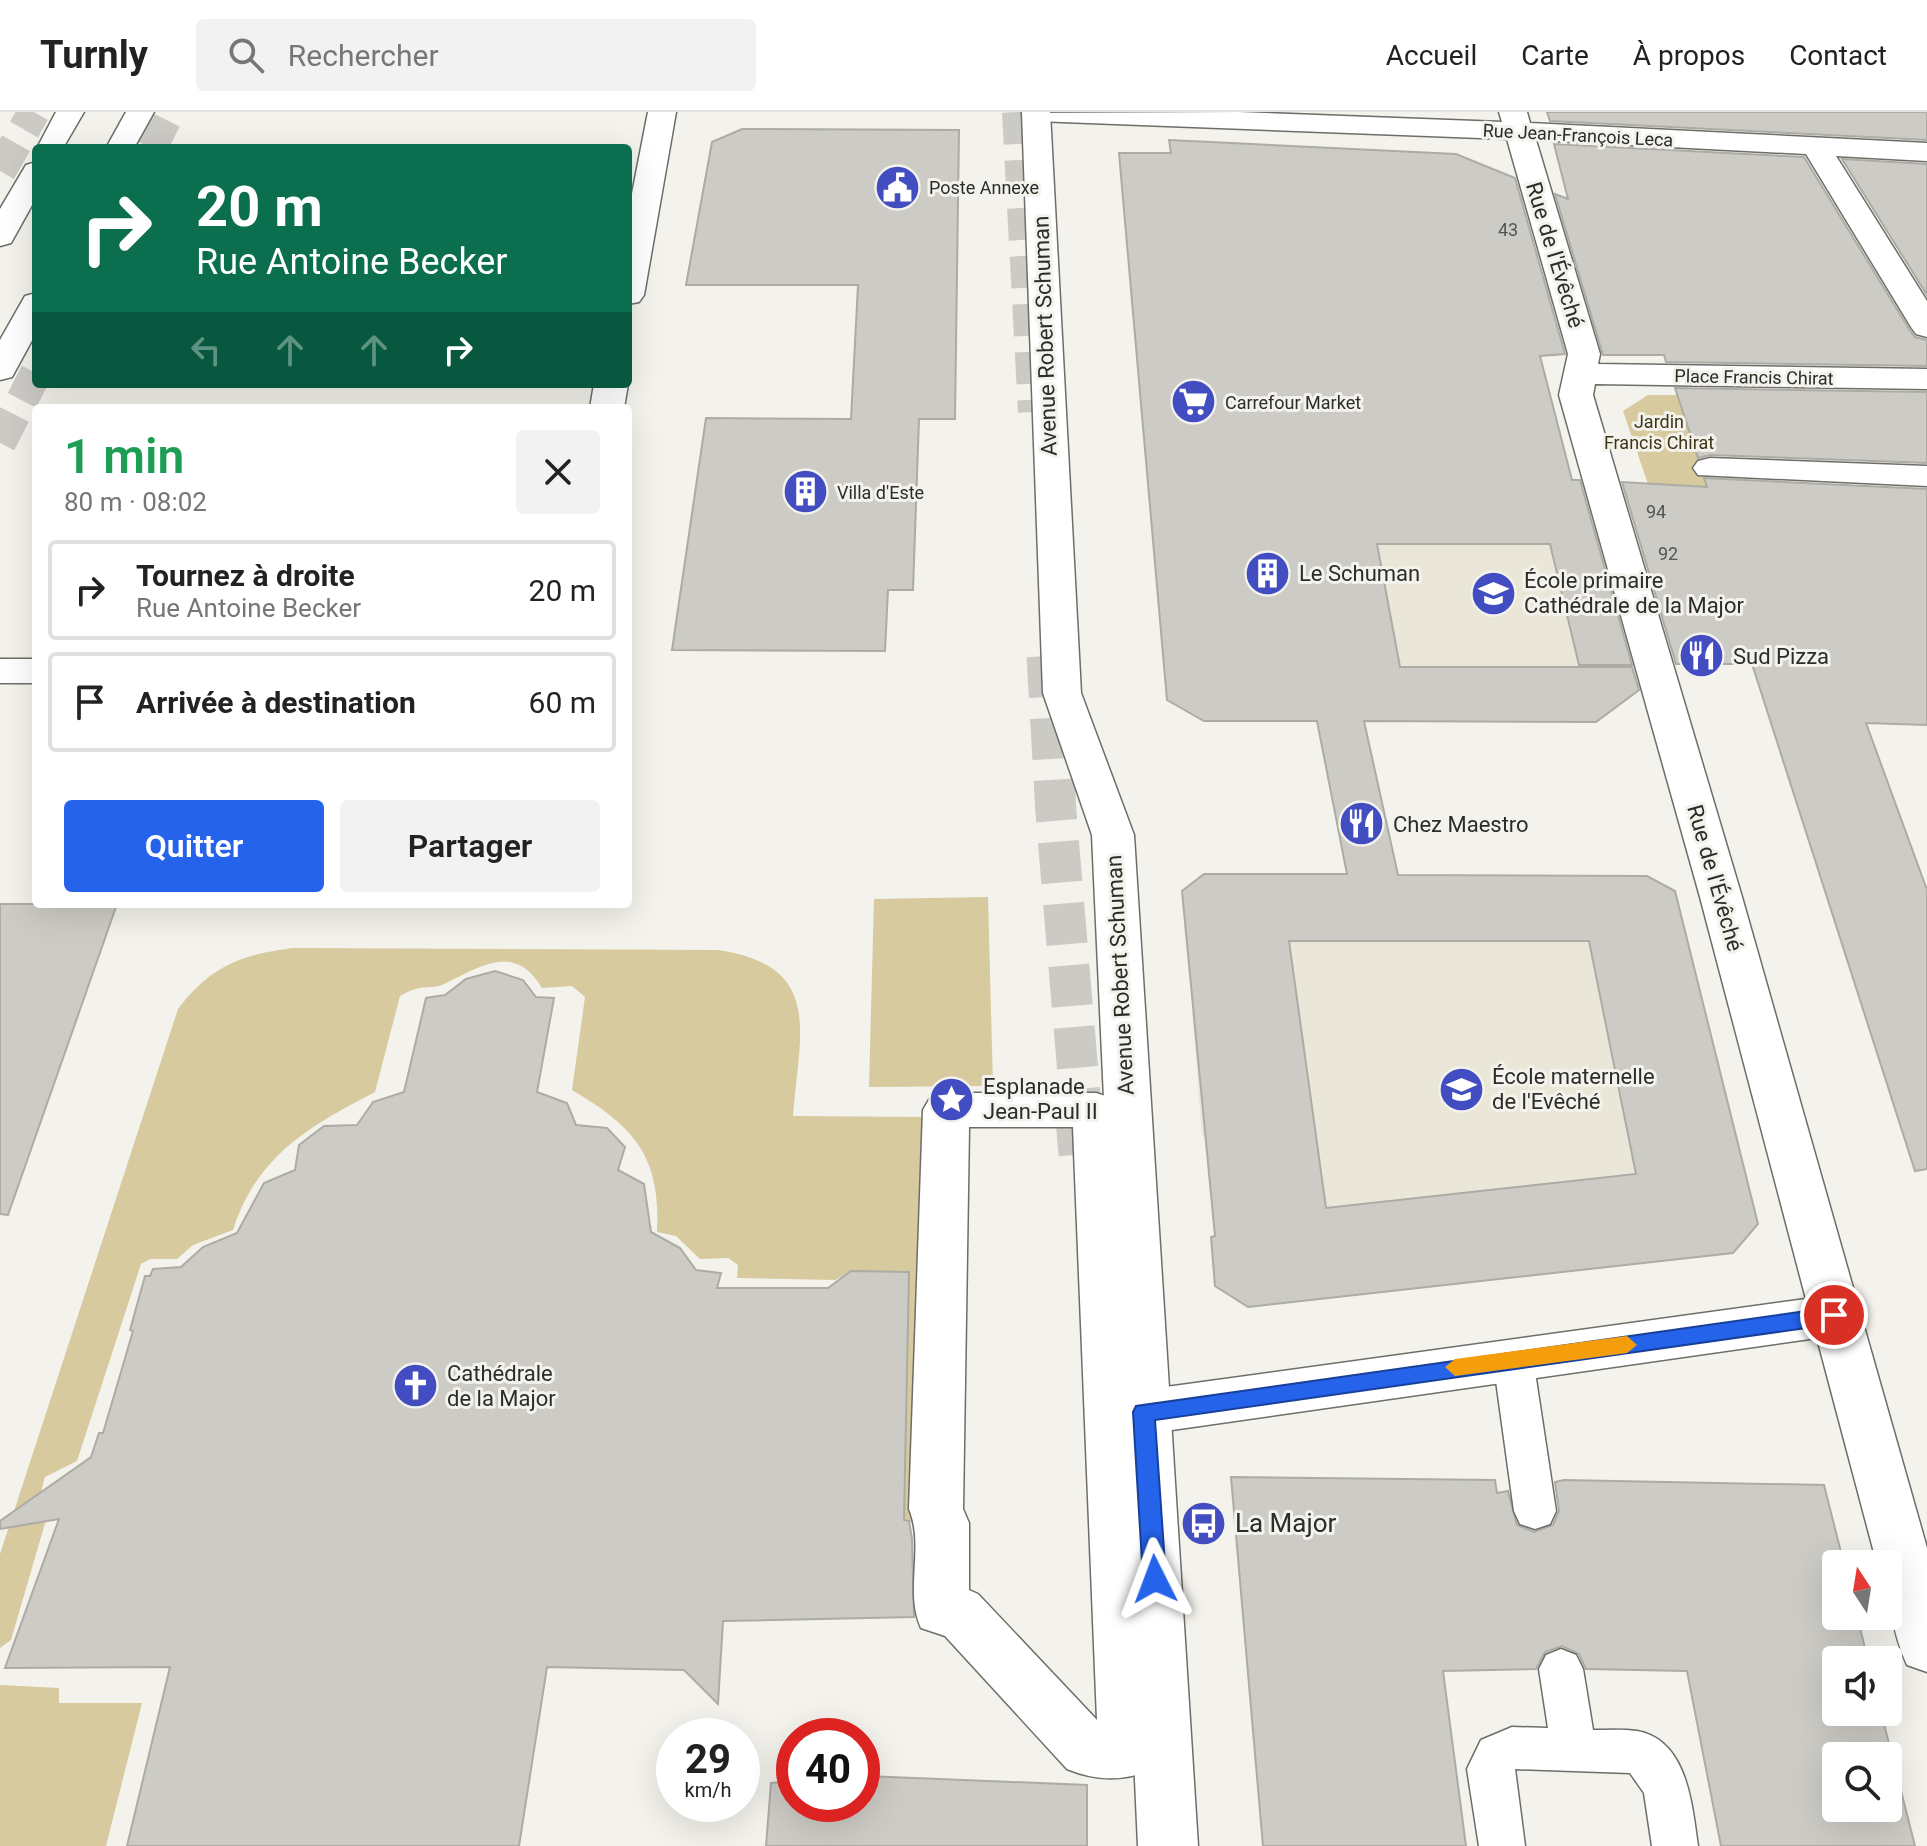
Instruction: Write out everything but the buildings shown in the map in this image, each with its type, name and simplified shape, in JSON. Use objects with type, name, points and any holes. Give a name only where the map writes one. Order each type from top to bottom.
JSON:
[{"type":"street","points":[[51,144],[70,112]]},
{"type":"street","points":[[122,144],[140,112]]},
{"type":"street","points":[[632,273],[662,112]]},
{"type":"street","name":"Rue Jean-François Leca","points":[[1036,112],[1515,122],[1816,147],[1927,152]]},
{"type":"street","name":"Avenue Robert Schuman","points":[[1036,112],[1059,658],[1066,706],[1113,835],[1168,1846]]},
{"type":"street","name":"Rue de l'Évêché","points":[[1515,122],[1584,354],[1576,395],[1721,897],[1927,1647]]},
{"type":"street","points":[[1816,147],[1926,325]]},
{"type":"street","points":[[0,237],[32,178]]},
{"type":"street","points":[[0,370],[32,310]]},
{"type":"street","name":"Place Francis Chirat","points":[[1581,374],[1927,379]]},
{"type":"street","points":[[1710,468],[1927,476]]},
{"type":"street","points":[[0,671],[32,671]]},
{"type":"street","points":[[946,1110],[1096,1110],[1108,1360],[1127,1752],[1087,1750],[958,1611],[941,1611],[942,1523],[936,1509],[946,1110]]},
{"type":"street","points":[[1144,1412],[1834,1315]]},
{"type":"lane","points":[[1513,1359],[1535,1511]]},
{"type":"lane","points":[[1561,1669],[1574,1751]]},
{"type":"lane","points":[[1502,1846],[1490,1769],[1497,1755],[1512,1748],[1638,1752],[1652,1759],[1663,1775],[1675,1846]]},
{"type":"shaded area","name":"École primaire Cathédrale de la Major","points":[[1375,544],[1588,544],[1627,699],[1596,722],[1204,721],[1167,700],[1161,642],[1395,642]]},
{"type":"shaded area","name":"École maternelle de l'Evêché","points":[[1204,874],[1647,876],[1675,891],[1758,1224],[1733,1253],[1248,1307],[1215,1286],[1211,1237],[1215,1236],[1206,1137],[1202,1136],[1192,1012],[1195,1012],[1182,891]]},
{"type":"green space","name":"Jardin Francis Chirat","points":[[1648,395],[1677,395],[1707,487],[1648,484],[1623,411]]},
{"type":"green space","points":[[988,897],[993,1086],[869,1087],[874,899]]},
{"type":"green space","points":[[293,948],[718,950],[752,958],[776,971],[790,988],[798,1008],[799,1058],[793,1116],[925,1117],[923,1522],[903,1522],[896,1272],[852,1271],[835,1280],[737,1278],[738,1265],[728,1258],[700,1259],[676,1236],[657,1232],[654,1183],[640,1147],[612,1117],[572,1090],[585,997],[572,986],[542,988],[532,974],[521,966],[498,962],[441,985],[415,989],[400,996],[375,1092],[308,1131],[271,1162],[243,1204],[233,1230],[193,1245],[177,1259],[150,1259],[141,1264],[77,1461],[45,1477],[38,1503],[48,1513],[11,1640],[0,1648],[0,1554],[178,1009],[202,982],[228,965],[257,954]]},
{"type":"green space","points":[[0,1685],[59,1688],[59,1703],[142,1703],[106,1846],[0,1846]]},
{"type":"tunnel","points":[[0,171],[34,112]]},
{"type":"tunnel","points":[[153,144],[169,112]]},
{"type":"tunnel","points":[[1018,112],[1034,412]]},
{"type":"tunnel","points":[[0,443],[32,381]]},
{"type":"tunnel","points":[[1047,656],[1056,813],[1082,1121]]},
{"type":"tunnel","points":[[1082,1119],[1085,1154]]},
{"type":"slow traffic","points":[[1455,1367],[1627,1345]]},
{"type":"place","name":"Poste Annexe","points":[[898,187]]},
{"type":"place","name":"Carrefour Market","points":[[1194,402]]},
{"type":"place","name":"Villa d'Este","points":[[806,492]]},
{"type":"place","name":"Le Schuman","points":[[1268,573]]},
{"type":"place","name":"École primaire Cathédrale de la Major","points":[[1493,593]]},
{"type":"place","name":"Sud Pizza","points":[[1702,656]]},
{"type":"place","name":"Chez Maestro","points":[[1362,824]]},
{"type":"place","name":"École maternelle de l'Evêché","points":[[1461,1089]]},
{"type":"place","name":"Esplanade Jean-Paul II","points":[[952,1099]]},
{"type":"place","name":"Cathédrale de la Major","points":[[416,1386]]},
{"type":"place","name":"La Major","points":[[1204,1523]]},
{"type":"route","points":[[1155,1579],[1144,1412],[1513,1359],[1782,1325],[1834,1315]]}]
